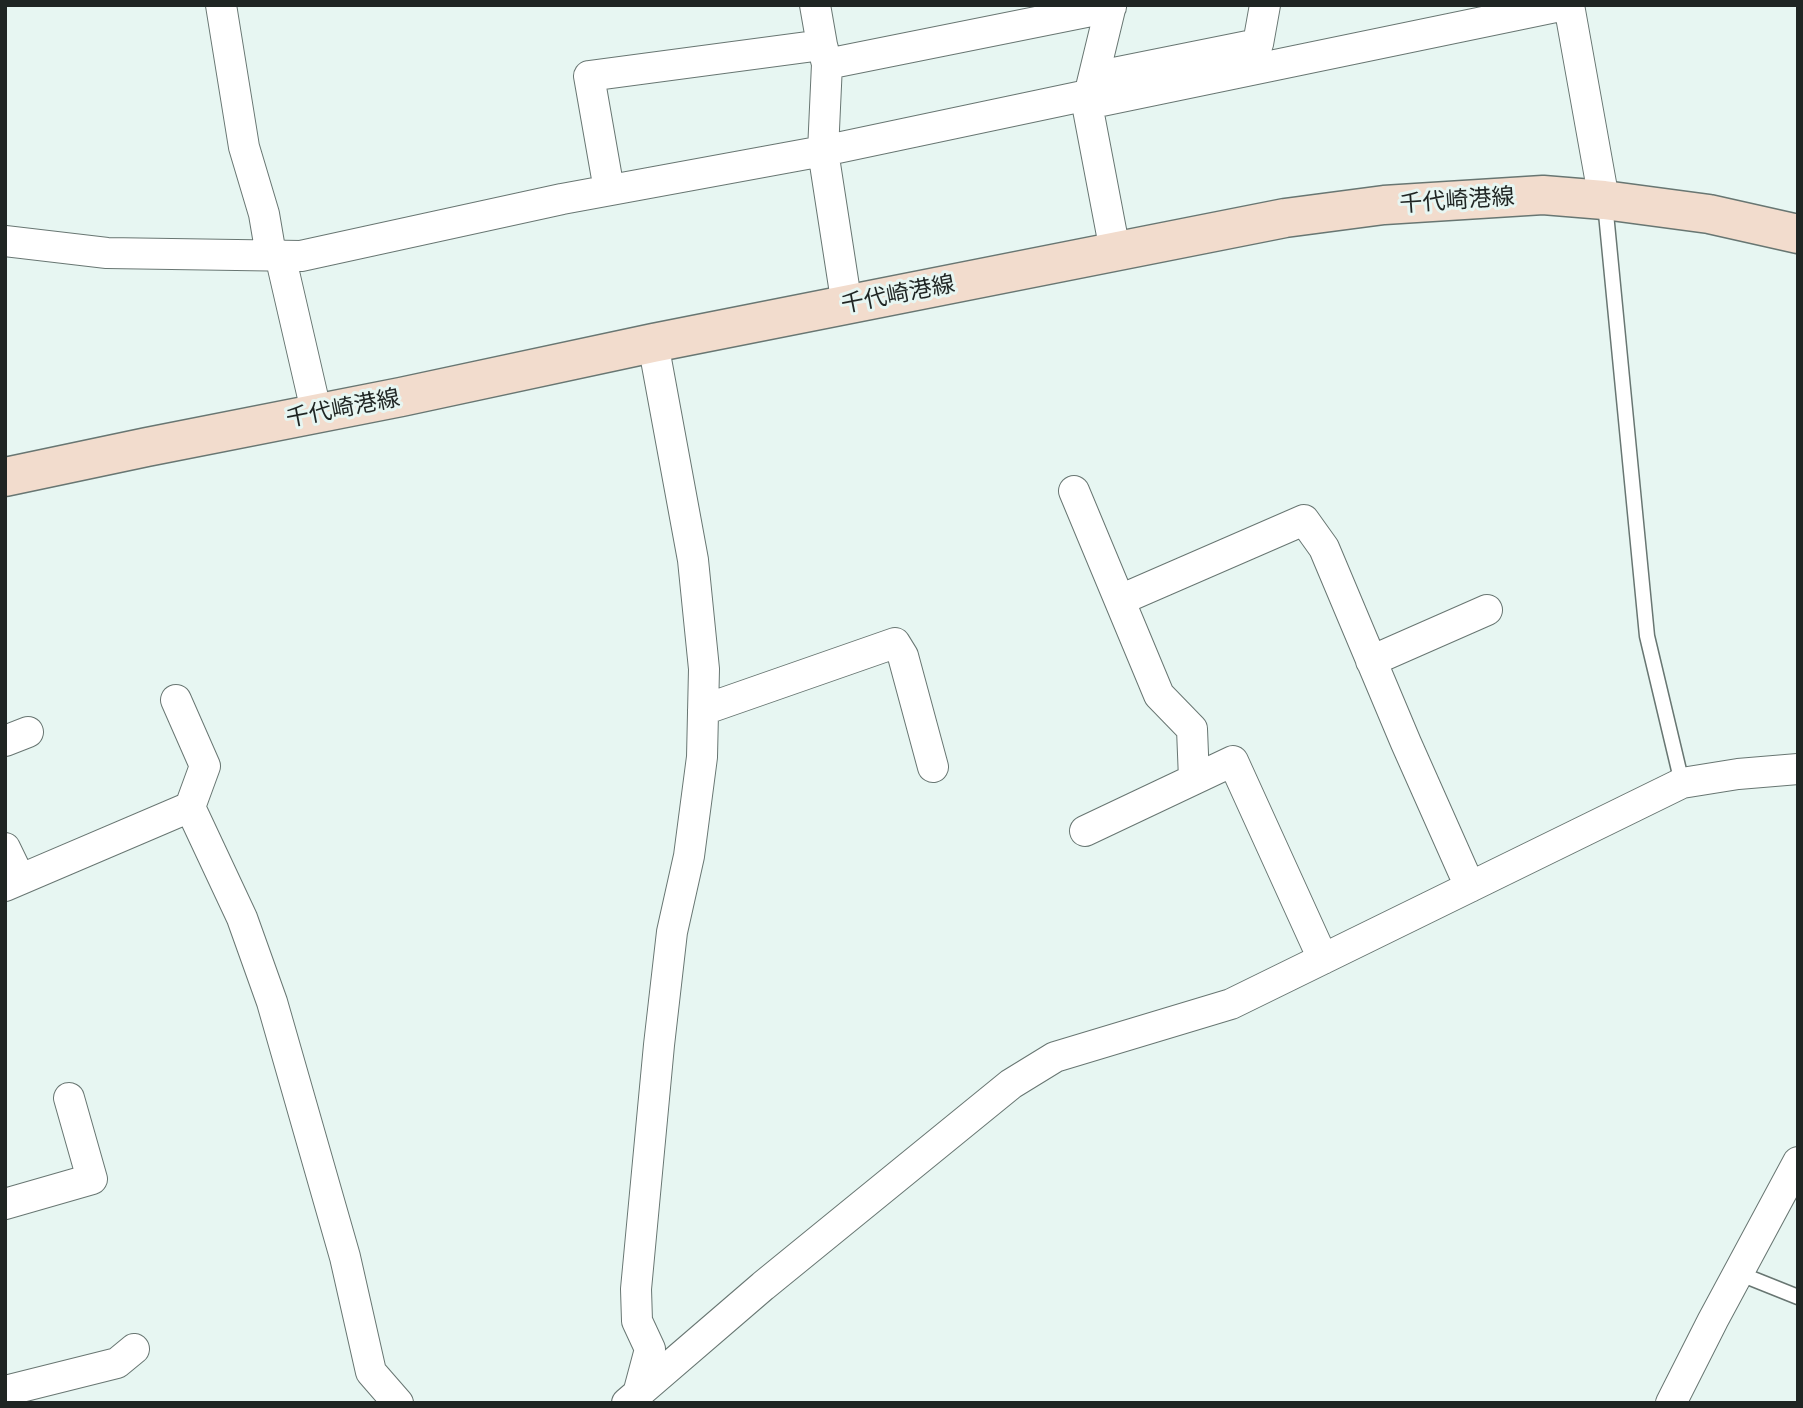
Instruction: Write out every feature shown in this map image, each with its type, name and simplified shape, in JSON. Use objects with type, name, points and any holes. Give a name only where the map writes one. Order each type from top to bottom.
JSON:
[{"type":"main road","name":"千代崎港線","points":[[5,477],[317,415],[653,343],[1284,218],[1384,205],[1543,195],[1709,214],[1798,234]]},
{"type":"street","points":[[221,5],[244,146],[317,415]]},
{"type":"street","points":[[815,5],[825,55],[823,151],[847,306]]},
{"type":"street","points":[[1090,92],[1258,44],[1265,5]]},
{"type":"street","points":[[5,241],[107,253],[301,256],[608,190],[823,151],[1090,92],[1567,5],[1604,200]]},
{"type":"street","points":[[608,190],[589,76],[825,55],[1111,6],[1090,92],[1115,251]]},
{"type":"street","points":[[634,1399],[650,1349],[637,1321],[636,1289],[672,932],[689,856],[702,757],[704,669],[693,560],[653,343]]},
{"type":"street","points":[[1074,491],[1159,695],[1192,729],[1195,779]]},
{"type":"street","points":[[1120,600],[1304,520],[1324,548],[1470,887]]},
{"type":"street","points":[[1371,661],[1487,610]]},
{"type":"street","points":[[703,710],[895,643],[903,656],[933,767]]},
{"type":"street","points":[[176,700],[205,766],[190,807],[242,918],[272,1002],[345,1257],[371,1372],[398,1403]]},
{"type":"street","points":[[1085,831],[1233,761],[1323,959]]},
{"type":"street","points":[[634,1399],[763,1286],[1012,1084],[1055,1057],[1231,1004],[1682,783],[1738,774],[1798,769]]},
{"type":"street","points":[[5,848],[13,882],[190,807]]},
{"type":"street","points":[[5,1204],[92,1179],[69,1098]]},
{"type":"street","points":[[1671,1403],[1798,1162]]},
{"type":"street","points":[[5,1391],[117,1363],[134,1349]]},
{"type":"lane","points":[[1604,200],[1647,636],[1682,783]]},
{"type":"lane","points":[[1738,1273],[1798,1297]]}]
